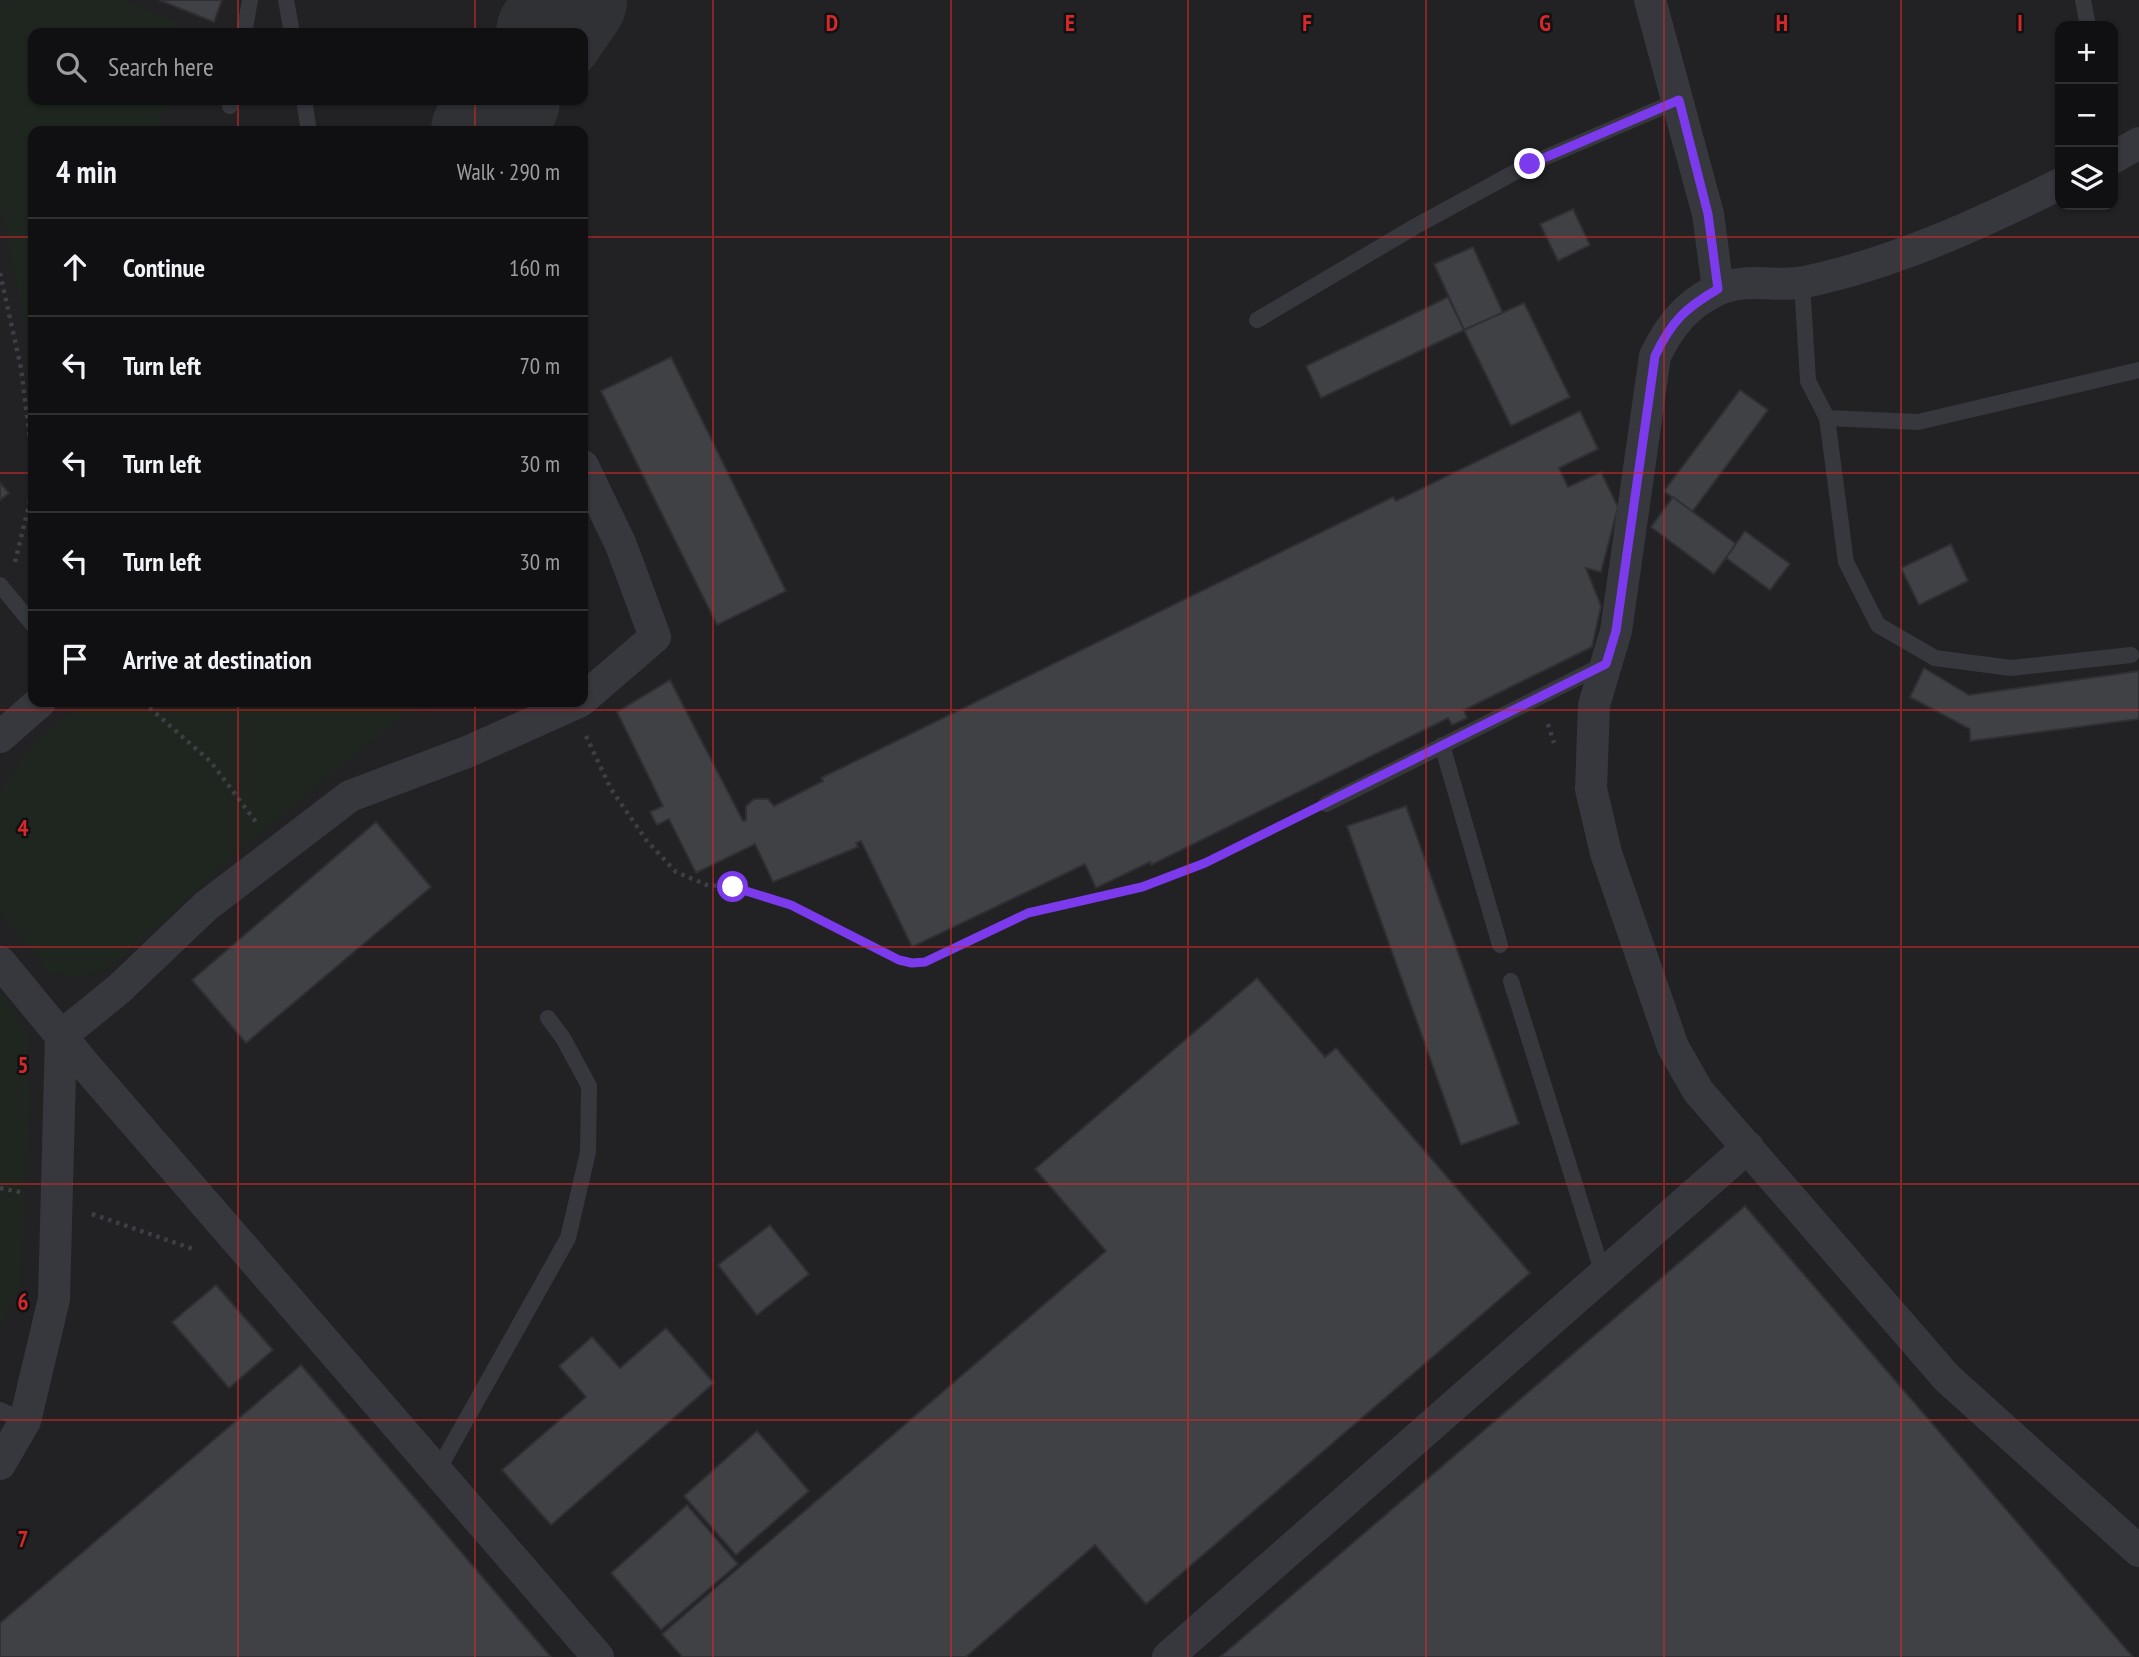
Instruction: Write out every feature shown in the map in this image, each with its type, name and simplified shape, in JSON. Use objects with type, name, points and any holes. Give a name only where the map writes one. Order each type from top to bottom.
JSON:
[{"type":"street","points":[[1650,0],[1708,214],[1718,289]]},
{"type":"street","points":[[2055,186],[1953,235],[1802,283],[1760,281],[1718,289],[1692,304],[1669,327],[1655,356],[1616,631],[1594,705],[1591,789],[1606,853],[1673,1047],[1698,1091],[1947,1378],[2139,1551]]},
{"type":"street","points":[[588,476],[621,545],[655,637],[588,694]]},
{"type":"street","points":[[0,737],[34,707]]},
{"type":"street","points":[[61,1036],[119,989],[206,906],[349,796],[467,752],[569,707]]},
{"type":"street","points":[[0,962],[598,1657]]},
{"type":"street","points":[[0,1464],[13,1415],[54,1299],[59,1201],[61,1036]]},
{"type":"street","points":[[1168,1657],[1748,1147]]},
{"type":"lane","points":[[245,28],[250,0]]},
{"type":"lane","points":[[286,0],[291,28]]},
{"type":"lane","points":[[2083,0],[2087,21]]},
{"type":"lane","points":[[1257,320],[1416,226],[1530,164],[1679,100]]},
{"type":"lane","points":[[305,105],[308,126]]},
{"type":"lane","points":[[1802,283],[1808,381],[1827,418],[1846,562],[1878,625],[1935,658],[2011,668],[2132,655]]},
{"type":"lane","points":[[1827,418],[1918,422],[2139,370]]},
{"type":"lane","points":[[3,589],[28,619]]},
{"type":"lane","points":[[1326,804],[1606,664]]},
{"type":"lane","points":[[1442,745],[1500,945]]},
{"type":"lane","points":[[1511,981],[1603,1274]]},
{"type":"lane","points":[[438,1470],[568,1238],[588,1152],[589,1086],[563,1038],[548,1018]]},
{"type":"path","points":[[0,273],[28,426]]},
{"type":"path","points":[[23,388],[28,389]]},
{"type":"path","points":[[3,589],[28,506]]},
{"type":"path","points":[[149,707],[211,762],[278,851]]},
{"type":"path","points":[[580,707],[611,789],[647,841],[676,872],[707,885],[733,887],[791,905],[899,960],[912,963],[925,962],[1028,913],[1129,890],[1205,863],[1326,804]]},
{"type":"path","points":[[0,1188],[59,1201],[204,1252]]},
{"type":"shaded area","points":[[0,0],[2139,0],[2139,1657],[0,1657]]},
{"type":"shaded area","points":[[122,0],[179,23],[178,28],[28,28],[28,105],[164,105],[160,126],[28,126],[28,336],[0,204],[0,1]]},
{"type":"shaded area","points":[[76,707],[426,707],[399,718],[239,851],[110,969],[82,977],[50,973],[0,912],[0,793],[30,747]]},
{"type":"shaded area","points":[[0,990],[27,1031],[30,1100],[20,1287],[0,1328]]},
{"type":"building","points":[[159,0],[222,0],[214,22]]},
{"type":"building","points":[[1573,209],[1590,245],[1558,261],[1540,224]]},
{"type":"building","points":[[1473,247],[1503,313],[1464,330],[1434,264]]},
{"type":"building","points":[[1448,297],[1464,330],[1321,398],[1306,366]]},
{"type":"building","points":[[1524,303],[1570,397],[1511,426],[1464,330]]},
{"type":"building","points":[[671,357],[786,591],[717,625],[601,391]]},
{"type":"building","points":[[1740,390],[1768,410],[1692,512],[1664,491]]},
{"type":"building","points":[[1580,411],[1598,449],[1559,468],[1568,487],[1601,472],[1618,507],[1601,572],[1586,568],[1601,606],[1592,647],[1464,710],[1467,718],[1452,725],[1448,718],[1151,865],[1150,862],[1096,888],[1085,864],[912,947],[861,841],[856,843],[858,847],[773,882],[755,844],[696,873],[669,819],[657,825],[650,812],[663,806],[617,712],[670,680],[743,821],[746,820],[746,806],[754,799],[768,799],[774,806],[823,781],[821,778],[1393,497],[1396,501]]},
{"type":"building","points":[[0,483],[9,493],[0,500]]},
{"type":"building","points":[[1673,497],[1736,544],[1714,574],[1651,527]]},
{"type":"building","points":[[1745,531],[1790,564],[1770,590],[1726,558]]},
{"type":"building","points":[[1951,544],[1968,581],[1919,605],[1901,568]]},
{"type":"building","points":[[1924,668],[1969,695],[2139,671],[2139,719],[1970,741],[1970,729],[1910,697]]},
{"type":"building","points":[[1406,806],[1519,1124],[1461,1145],[1347,826]]},
{"type":"building","points":[[376,822],[431,887],[246,1043],[192,980]]},
{"type":"building","points":[[1257,978],[1325,1057],[1336,1048],[1530,1273],[1146,1604],[1095,1545],[966,1657],[682,1657],[662,1634],[1106,1251],[1035,1169]]},
{"type":"building","points":[[1745,1206],[2133,1657],[1220,1657]]},
{"type":"building","points":[[770,1225],[809,1274],[757,1315],[718,1265]]},
{"type":"building","points":[[216,1285],[273,1350],[229,1388],[172,1322]]},
{"type":"building","points":[[666,1328],[714,1383],[551,1525],[502,1470],[586,1397],[559,1366],[592,1337],[620,1368]]},
{"type":"building","points":[[301,1365],[551,1657],[0,1657],[0,1623]]},
{"type":"building","points":[[757,1431],[809,1491],[736,1555],[684,1496]]},
{"type":"building","points":[[687,1505],[738,1564],[661,1630],[611,1573]]},
{"type":"taxiway","points":[[553,28],[573,0]]},
{"type":"taxiway","points":[[488,126],[503,105]]},
{"type":"route","points":[[733,887],[791,905],[899,960],[925,962],[1028,913],[1056,904],[1103,897],[1142,887],[1205,863],[1606,664],[1616,631],[1655,356],[1669,327],[1692,304],[1718,289],[1708,214],[1679,100],[1530,164]]}]
